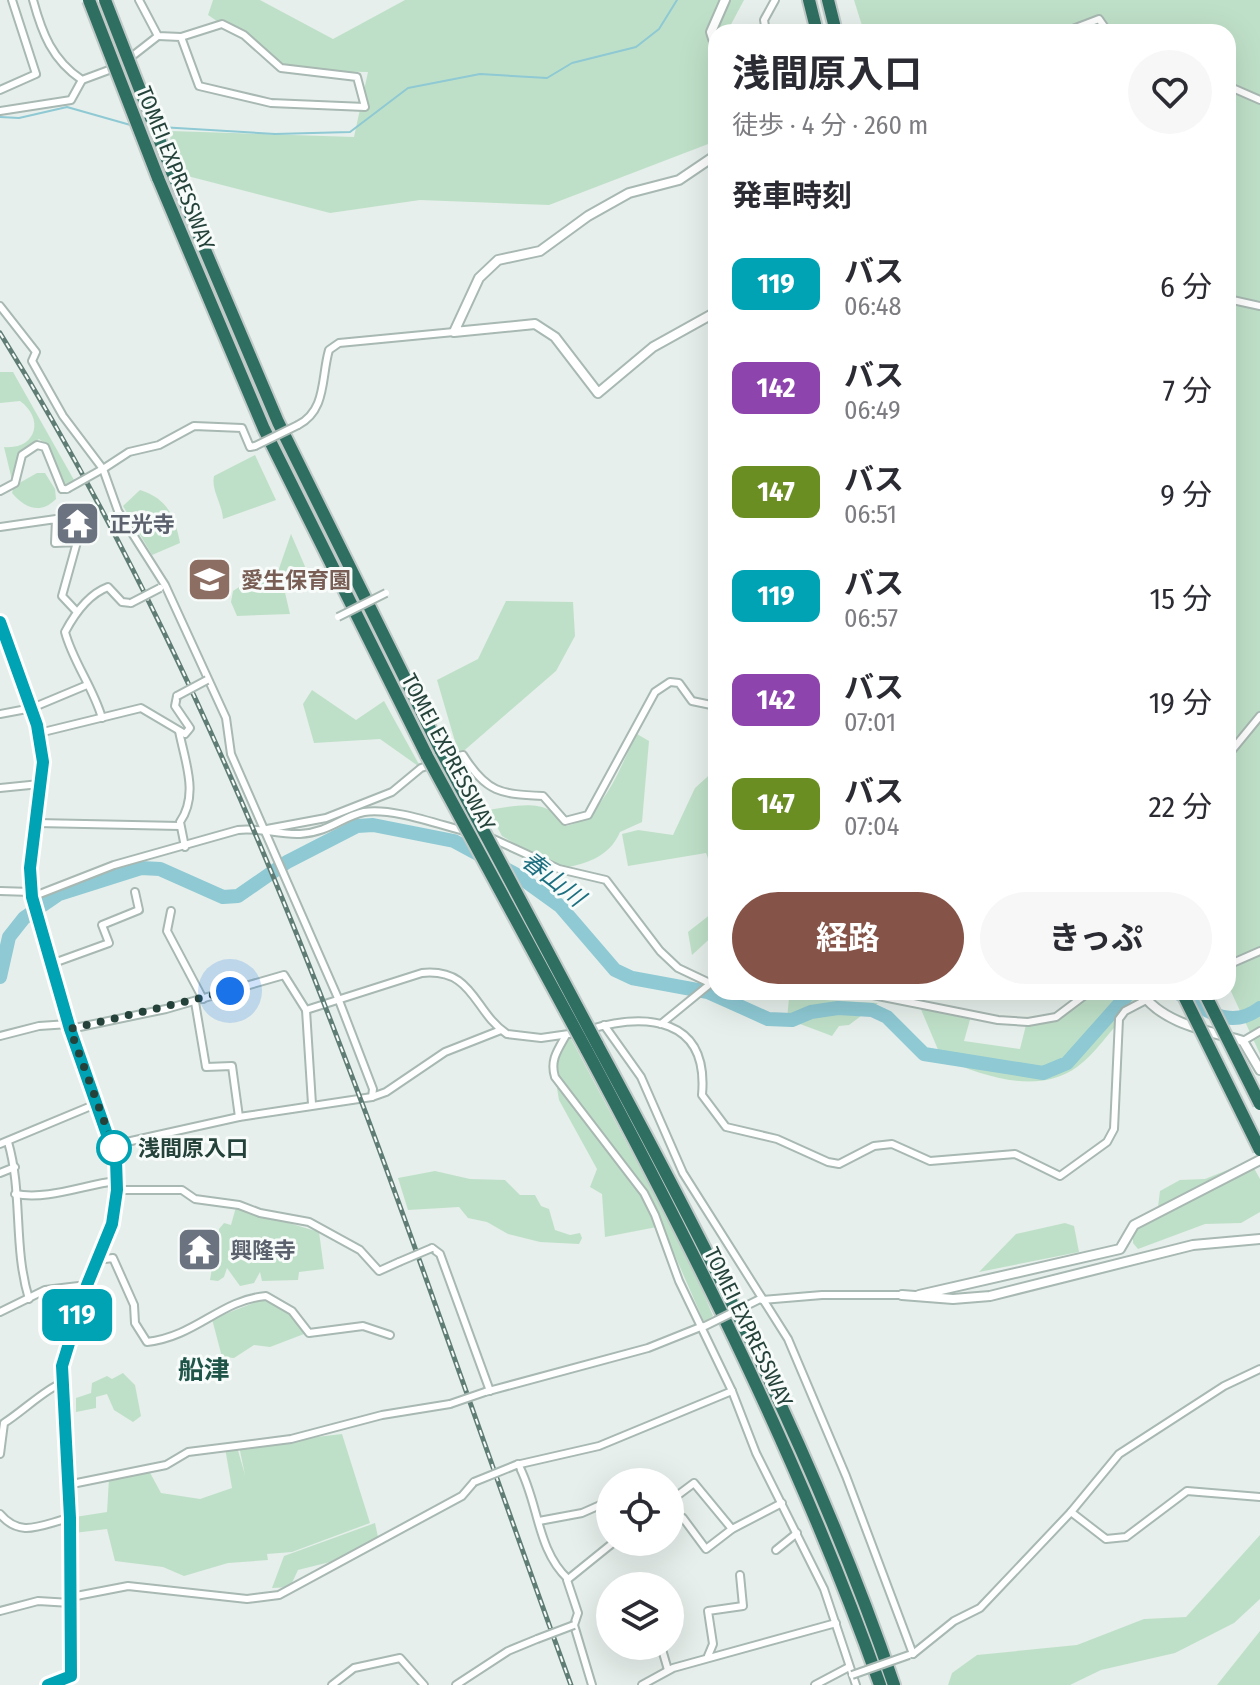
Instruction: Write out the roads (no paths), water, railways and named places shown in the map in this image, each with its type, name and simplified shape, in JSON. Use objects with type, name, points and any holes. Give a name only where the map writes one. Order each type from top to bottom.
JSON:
[{"type":"highway","name":"TOMEI EXPRESSWAY","points":[[89,0],[158,178],[264,429],[427,756],[592,1046],[778,1434],[825,1541],[880,1685]]},
{"type":"highway","name":"TOMEI EXPRESSWAY","points":[[105,0],[172,172],[291,450],[592,1046],[760,1362],[840,1542],[894,1685]]},
{"type":"highway","points":[[809,0],[815,24]]},
{"type":"highway","points":[[828,0],[834,24]]},
{"type":"highway","points":[[1186,1000],[1260,1150]]},
{"type":"highway","points":[[1208,1000],[1260,1104]]},
{"type":"main road","points":[[0,622],[39,733],[42,784],[30,868],[34,902],[70,1026],[113,1145],[117,1185],[112,1224],[87,1285],[62,1366],[60,1384],[70,1518],[72,1680],[48,1685]]},
{"type":"street","points":[[0,90],[36,74],[12,0]]},
{"type":"street","points":[[33,0],[50,49],[82,80]]},
{"type":"street","points":[[139,0],[158,36]]},
{"type":"street","points":[[714,24],[725,0]]},
{"type":"street","points":[[765,24],[775,0]]},
{"type":"street","points":[[1086,24],[1099,19],[1102,24]]},
{"type":"street","points":[[0,111],[71,100],[82,80],[106,73],[136,56],[158,36],[181,37],[222,24],[244,35],[281,68],[357,77],[365,107],[271,103],[199,86],[181,37]]},
{"type":"street","points":[[1236,90],[1260,100]]},
{"type":"street","points":[[454,332],[479,278],[498,260],[540,251],[588,216],[629,193],[679,180],[708,160]]},
{"type":"street","points":[[1236,301],[1260,306]]},
{"type":"street","points":[[0,306],[36,352],[32,361],[63,416],[101,470],[118,511],[162,587],[209,680],[226,718],[231,754],[338,998],[373,1089],[372,1097]]},
{"type":"street","points":[[0,491],[15,483],[22,455],[37,445],[45,447],[62,489],[67,489],[129,452],[159,445],[194,426],[242,428],[250,447],[255,446],[314,414],[329,350],[339,343],[535,324],[555,337],[598,393],[653,347],[708,316]]},
{"type":"street","points":[[0,527],[56,519],[55,543],[77,542],[62,596],[77,612]]},
{"type":"street","points":[[102,718],[95,695],[87,685],[65,632],[77,612],[108,587],[122,602],[131,603],[162,587]]},
{"type":"street","points":[[338,617],[386,593]]},
{"type":"street","points":[[39,733],[141,708],[185,734],[190,728],[175,706],[177,696],[209,680]]},
{"type":"street","points":[[264,830],[326,818],[392,792],[421,768],[459,755],[463,755],[479,780],[491,788],[511,795],[543,796],[565,821],[577,820],[588,815],[655,692],[670,682],[679,683],[692,701],[708,704]]},
{"type":"street","points":[[0,714],[32,708],[87,685]]},
{"type":"street","points":[[1236,745],[1260,716]]},
{"type":"street","points":[[179,731],[191,787],[189,809],[180,826],[185,847]]},
{"type":"street","points":[[0,788],[42,784]]},
{"type":"street","points":[[0,891],[34,902],[114,865],[238,830],[297,834],[329,830],[364,812],[412,817],[498,839],[559,869],[606,880],[660,951],[678,968],[708,983]]},
{"type":"street","points":[[37,823],[180,826]]},
{"type":"street","points":[[51,964],[109,943],[102,925],[139,910],[135,892]]},
{"type":"street","points":[[171,911],[167,931],[203,999]]},
{"type":"street","points":[[1236,962],[1260,951]]},
{"type":"street","points":[[306,1010],[422,973],[441,972],[459,979],[501,1030],[519,1037],[565,1037],[604,1025],[650,1019],[683,1034],[696,1046],[704,1076],[702,1095],[726,1127],[777,1139],[813,1157],[839,1164],[874,1146],[892,1144],[930,1161],[1015,1154],[1060,1176],[1107,1142],[1114,1129],[1117,1101],[1115,1034],[1119,1019],[1138,1000]]},
{"type":"street","points":[[0,1036],[39,1026],[70,1026],[195,1002],[284,975],[306,1010],[312,1104]]},
{"type":"street","points":[[661,1024],[708,989]]},
{"type":"street","points":[[899,1000],[1016,1022],[1056,1017],[1078,1000]]},
{"type":"street","points":[[1147,1000],[1156,1010],[1214,1035],[1243,1041],[1260,1031]]},
{"type":"street","points":[[195,1002],[206,1067],[232,1066],[239,1117]]},
{"type":"street","points":[[604,1025],[641,1077],[683,1173],[788,1339],[846,1476],[911,1655]]},
{"type":"street","points":[[113,1145],[239,1117],[372,1097],[386,1092],[445,1052],[501,1030]]},
{"type":"street","points":[[565,1037],[554,1055],[555,1077],[644,1193],[732,1391],[756,1453],[824,1589],[856,1685]]},
{"type":"street","points":[[1243,1041],[1260,1070]]},
{"type":"street","points":[[29,1299],[20,1268],[15,1167],[4,1143],[98,1104]]},
{"type":"street","points":[[919,1295],[1120,1249],[1134,1225],[1260,1160]]},
{"type":"street","points":[[0,1173],[15,1167]]},
{"type":"street","points":[[15,1194],[50,1195],[81,1186],[117,1185],[182,1190],[195,1199],[239,1205],[309,1222],[360,1250],[379,1271],[432,1248],[440,1254],[488,1391]]},
{"type":"street","points":[[67,1485],[166,1465],[188,1452],[291,1439],[382,1415],[450,1404],[648,1348],[761,1300],[822,1295],[919,1295],[953,1299],[990,1296],[1193,1245],[1260,1239]]},
{"type":"street","points":[[97,1260],[113,1258],[134,1305],[135,1323],[147,1342],[175,1338],[223,1309],[266,1296],[292,1311],[309,1333],[363,1326],[390,1335]]},
{"type":"street","points":[[0,1312],[45,1290],[87,1285]]},
{"type":"street","points":[[852,1675],[911,1655],[954,1621],[980,1608],[1071,1512],[1119,1454],[1224,1386],[1260,1369]]},
{"type":"street","points":[[0,1454],[4,1423],[35,1403],[51,1387],[60,1384]]},
{"type":"street","points":[[0,1611],[38,1601],[71,1600],[128,1586],[247,1599],[279,1595],[462,1496],[474,1482],[517,1465],[599,1446],[732,1391]]},
{"type":"street","points":[[517,1465],[530,1485],[548,1554],[568,1579],[578,1613],[574,1625],[592,1685]]},
{"type":"street","points":[[684,1490],[694,1483],[732,1529]]},
{"type":"street","points":[[1071,1512],[1106,1539],[1126,1537],[1187,1491],[1260,1497]]},
{"type":"street","points":[[684,1519],[706,1549],[732,1529],[782,1503]]},
{"type":"street","points":[[539,1521],[582,1513],[596,1507]]},
{"type":"street","points":[[0,1514],[10,1526],[21,1529],[70,1518]]},
{"type":"street","points":[[776,1550],[797,1533]]},
{"type":"street","points":[[568,1579],[597,1556]]},
{"type":"street","points":[[707,1657],[713,1644],[708,1611],[743,1606],[740,1575]]},
{"type":"street","points":[[642,1685],[668,1670],[707,1657],[836,1623]]},
{"type":"street","points":[[456,1685],[508,1651],[574,1625]]},
{"type":"street","points":[[332,1685],[354,1668],[400,1658],[424,1685]]},
{"type":"street","points":[[665,1660],[668,1670]]},
{"type":"street","points":[[815,1685],[849,1667]]},
{"type":"waterway","points":[[160,127],[275,134],[350,132],[408,88],[480,74],[547,78],[572,63],[636,47],[659,29],[677,0]]},
{"type":"waterway","points":[[0,117],[19,118],[67,107],[134,126]]},
{"type":"waterway","name":"春山川","points":[[0,977],[9,937],[24,918],[59,894],[141,868],[160,869],[223,897],[238,896],[287,862],[357,826],[373,825],[454,841],[517,875],[560,906],[615,970],[632,978],[708,992]]},
{"type":"waterway","name":"春山川","points":[[726,1000],[768,1019],[792,1020],[811,1012],[838,1008],[872,1010],[887,1017],[924,1054],[1043,1073],[1067,1063],[1123,1000]]},
{"type":"waterway","name":"春山川","points":[[1190,1000],[1227,1018],[1249,1015],[1260,1008]]},
{"type":"railway","points":[[0,333],[93,493],[176,656],[251,824],[385,1166],[571,1685]]},
{"type":"place","name":"正光寺","points":[[78,524]]},
{"type":"place","name":"愛生保育園","points":[[210,580]]},
{"type":"place","name":"浅間原入口","points":[[114,1148]]},
{"type":"place","name":"興隆寺","points":[[199,1250]]},
{"type":"district","name":"船津","points":[[204,1370]]}]
